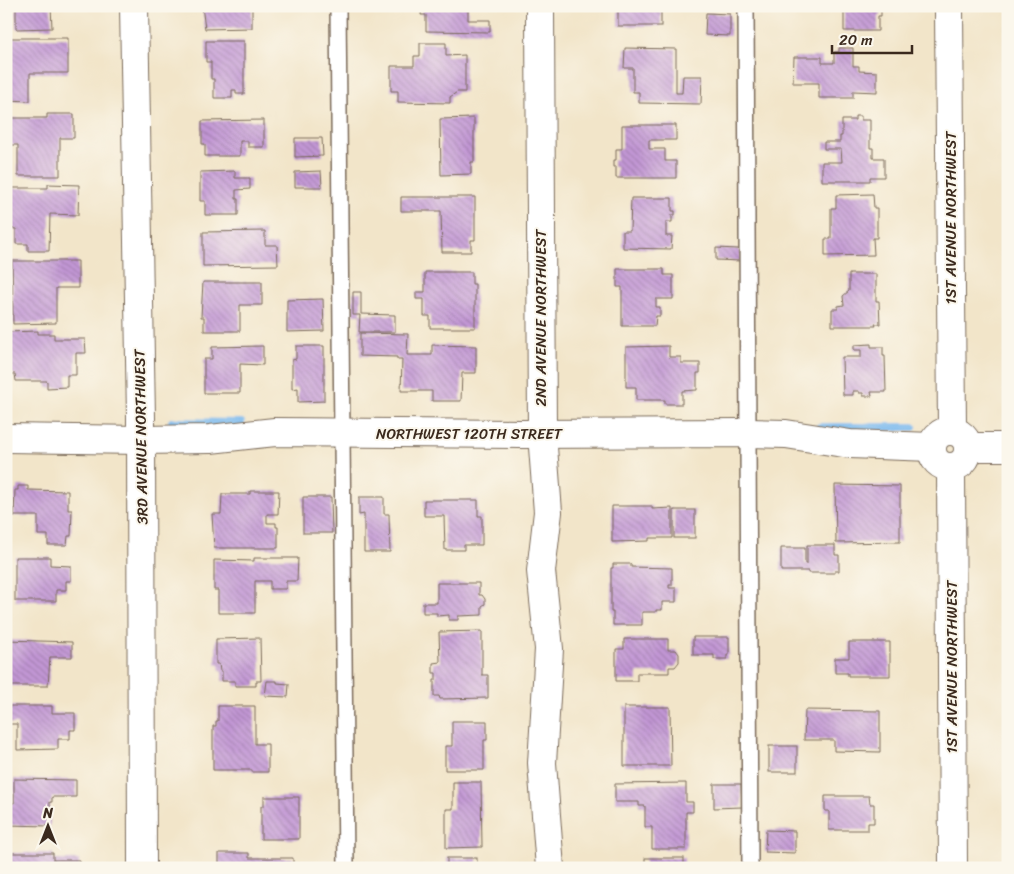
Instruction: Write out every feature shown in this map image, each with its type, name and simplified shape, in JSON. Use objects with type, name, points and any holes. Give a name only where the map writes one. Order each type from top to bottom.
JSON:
[{"type":"street","name":"3RD AVENUE NORTHWEST","points":[[134,6],[141,440],[142,868]]},
{"type":"street","name":"2ND AVENUE NORTHWEST","points":[[540,6],[542,434],[548,512],[540,571],[549,649],[542,762],[550,868]]},
{"type":"street","name":"1ST AVENUE NORTHWEST","points":[[949,6],[951,441],[967,456],[964,462],[951,467],[952,868]]},
{"type":"street","name":"NORTHWEST 120TH STREET","points":[[6,438],[210,439],[275,432],[747,433],[786,434],[858,444],[951,441],[1008,447]]},
{"type":"lane","points":[[338,6],[346,868]]},
{"type":"lane","points":[[746,6],[750,868]]},
{"type":"building","points":[[16,6],[51,6],[52,28],[16,29]]},
{"type":"building","points":[[202,6],[252,6],[252,28],[205,29]]},
{"type":"building","points":[[422,6],[468,6],[468,20],[490,20],[490,32],[426,31],[426,15],[421,15]]},
{"type":"building","points":[[618,6],[661,6],[661,26],[618,26]]},
{"type":"building","points":[[844,6],[881,6],[881,16],[878,16],[878,31],[844,31]]},
{"type":"building","points":[[706,13],[730,14],[730,36],[705,35]]},
{"type":"building","points":[[6,38],[68,38],[68,73],[30,73],[30,101],[6,100]]},
{"type":"building","points":[[206,41],[244,41],[244,94],[236,94],[236,90],[232,90],[232,98],[214,98],[214,79],[211,79],[211,62],[206,62]]},
{"type":"building","points":[[420,43],[446,43],[446,56],[465,55],[465,92],[457,92],[450,97],[450,103],[398,102],[398,91],[391,91],[391,66],[414,66],[414,56],[420,56]]},
{"type":"building","points":[[625,48],[676,49],[676,93],[682,93],[683,76],[702,76],[701,104],[639,103],[639,92],[633,92],[633,68],[624,68]]},
{"type":"building","points":[[839,48],[853,48],[853,66],[859,66],[859,71],[877,72],[877,92],[853,91],[853,98],[819,98],[819,83],[793,83],[794,57],[822,57],[822,63],[834,63],[834,52],[839,52]]},
{"type":"building","points":[[47,114],[74,114],[74,138],[60,138],[60,176],[18,176],[18,145],[6,145],[6,118],[47,118]]},
{"type":"building","points":[[855,116],[861,116],[861,120],[870,120],[870,148],[873,148],[873,158],[884,158],[884,177],[870,177],[870,181],[822,181],[822,162],[842,162],[841,149],[824,149],[824,142],[840,142],[842,120],[855,120]]},
{"type":"building","points":[[474,118],[474,162],[471,162],[471,174],[441,175],[440,119]]},
{"type":"building","points":[[264,120],[264,147],[248,147],[248,141],[240,141],[240,156],[205,156],[205,144],[202,144],[202,121]]},
{"type":"building","points":[[622,125],[676,125],[676,140],[649,140],[649,149],[665,149],[665,161],[676,161],[676,178],[616,178],[616,167],[613,167],[613,160],[616,160],[616,149],[622,149]]},
{"type":"building","points":[[295,138],[322,138],[323,156],[295,157]]},
{"type":"building","points":[[235,171],[235,178],[250,178],[250,189],[236,190],[238,215],[205,215],[205,201],[200,201],[200,172]]},
{"type":"building","points":[[321,171],[322,187],[295,187],[295,172]]},
{"type":"building","points":[[48,184],[79,185],[78,215],[50,214],[49,251],[28,251],[28,244],[16,244],[16,229],[6,228],[6,188],[48,188]]},
{"type":"building","points":[[873,194],[874,208],[877,208],[877,238],[873,238],[874,255],[825,256],[825,239],[831,239],[831,208],[836,208],[836,195]]},
{"type":"building","points":[[401,197],[475,197],[475,240],[471,240],[471,252],[442,252],[441,211],[401,211]]},
{"type":"building","points":[[631,198],[672,198],[672,211],[675,211],[675,215],[672,215],[672,222],[666,222],[666,236],[672,236],[671,249],[623,248],[623,231],[630,231]]},
{"type":"building","points":[[265,231],[265,245],[277,245],[278,265],[203,266],[203,232]]},
{"type":"building","points":[[716,248],[738,249],[741,252],[741,261],[716,260]]},
{"type":"building","points":[[12,261],[78,261],[78,288],[56,288],[56,323],[13,324]]},
{"type":"building","points":[[617,269],[664,269],[664,275],[673,275],[673,299],[656,299],[656,307],[660,307],[660,316],[656,316],[655,326],[622,326],[622,287],[617,287]]},
{"type":"building","points":[[425,272],[472,272],[472,284],[475,284],[475,328],[430,328],[430,316],[424,316],[424,299],[416,299],[416,292],[425,292]]},
{"type":"building","points":[[849,274],[876,274],[876,301],[879,301],[880,324],[875,324],[876,326],[832,326],[832,309],[838,309],[838,306],[844,305],[843,296],[849,291]]},
{"type":"building","points":[[203,282],[262,282],[262,305],[240,305],[240,331],[204,331],[204,317],[201,317]]},
{"type":"building","points":[[353,292],[361,292],[361,314],[395,315],[395,332],[359,332],[360,315],[353,315]]},
{"type":"building","points":[[323,299],[324,331],[287,332],[287,300]]},
{"type":"building","points":[[38,331],[38,334],[54,334],[54,339],[85,339],[86,353],[76,353],[76,375],[67,375],[67,387],[47,388],[47,381],[16,381],[15,374],[6,374],[6,332]]},
{"type":"building","points":[[360,333],[408,334],[407,355],[432,355],[432,345],[476,346],[476,373],[462,373],[461,401],[432,401],[432,391],[401,391],[402,359],[397,359],[397,357],[360,356]]},
{"type":"building","points":[[871,344],[871,347],[883,347],[886,392],[871,392],[872,396],[863,396],[863,393],[859,393],[859,391],[853,391],[853,395],[843,395],[842,357],[861,357],[861,350],[854,350],[854,345]]},
{"type":"building","points":[[263,346],[263,365],[240,364],[240,393],[204,393],[204,359],[212,359],[212,347]]},
{"type":"building","points":[[296,346],[324,346],[324,401],[298,402],[298,388],[292,389],[292,360],[296,359]]},
{"type":"building","points":[[669,346],[669,357],[681,357],[681,363],[700,363],[700,373],[697,373],[697,390],[682,391],[682,404],[665,404],[665,400],[636,400],[636,387],[626,387],[626,347]]},
{"type":"building","points":[[6,478],[9,478],[9,505],[6,505]]},
{"type":"building","points":[[835,485],[900,486],[900,542],[836,543]]},
{"type":"building","points":[[18,486],[28,486],[28,490],[68,491],[68,510],[72,510],[71,536],[68,536],[67,545],[48,545],[48,535],[38,535],[38,516],[14,516],[15,490],[18,490]]},
{"type":"building","points":[[250,491],[279,491],[278,514],[267,514],[267,523],[276,523],[276,527],[278,527],[278,548],[214,548],[212,514],[221,514],[222,494],[250,494]]},
{"type":"building","points":[[303,497],[331,497],[332,533],[303,533]]},
{"type":"building","points":[[359,497],[384,497],[384,514],[389,514],[390,552],[364,552],[364,514],[359,515]]},
{"type":"building","points":[[424,500],[478,500],[478,516],[482,516],[482,545],[464,545],[464,550],[445,550],[444,516],[424,516]]},
{"type":"building","points":[[612,506],[652,506],[652,509],[672,508],[672,538],[649,538],[649,541],[612,542]]},
{"type":"building","points":[[674,510],[695,510],[695,538],[674,538]]},
{"type":"building","points":[[807,545],[835,545],[835,555],[839,555],[839,571],[835,571],[835,573],[808,573],[808,571],[781,571],[781,548],[805,548],[805,564],[807,564]]},
{"type":"building","points":[[15,557],[50,557],[50,565],[71,566],[71,581],[66,581],[66,590],[56,590],[56,601],[15,601]]},
{"type":"building","points":[[254,558],[298,558],[297,581],[286,581],[286,589],[270,589],[270,581],[255,581],[255,613],[218,613],[218,590],[214,590],[214,560],[254,561]]},
{"type":"building","points":[[613,564],[631,564],[631,567],[672,568],[672,585],[669,585],[669,588],[676,588],[676,602],[662,602],[662,610],[656,610],[656,612],[642,612],[642,625],[613,625],[613,612],[611,612],[611,568],[613,568]]},
{"type":"building","points":[[437,583],[479,583],[479,595],[482,595],[485,599],[485,604],[482,606],[482,615],[458,616],[458,620],[449,620],[449,615],[437,616],[437,613],[423,613],[423,603],[437,603]]},
{"type":"building","points":[[482,631],[482,675],[488,675],[488,698],[440,699],[439,696],[434,696],[436,673],[433,673],[433,663],[440,662],[439,632]]},
{"type":"building","points":[[693,637],[729,637],[729,655],[727,655],[727,659],[714,659],[714,655],[693,655]]},
{"type":"building","points":[[260,638],[261,681],[256,681],[256,686],[235,686],[235,681],[222,681],[222,671],[220,671],[219,664],[216,664],[216,639]]},
{"type":"building","points":[[624,639],[668,639],[668,650],[676,650],[679,654],[679,662],[675,667],[669,667],[669,673],[637,673],[637,681],[616,681],[616,649],[624,649]]},
{"type":"building","points":[[6,640],[72,642],[72,657],[50,657],[48,686],[6,686]]},
{"type":"building","points":[[849,642],[890,642],[890,676],[848,676],[848,673],[835,673],[835,658],[849,658]]},
{"type":"building","points":[[267,681],[289,684],[288,697],[265,696]]},
{"type":"building","points":[[9,706],[52,706],[52,713],[75,713],[75,730],[70,730],[70,739],[58,739],[58,749],[17,750],[17,724],[9,724]]},
{"type":"building","points":[[218,706],[255,706],[255,744],[268,744],[268,772],[213,770],[213,726],[216,726],[216,721],[218,721]]},
{"type":"building","points":[[624,707],[670,707],[671,766],[624,766]]},
{"type":"building","points":[[805,710],[880,711],[880,752],[834,751],[834,740],[804,740]]},
{"type":"building","points":[[452,721],[487,721],[487,740],[484,740],[484,770],[445,770],[445,746],[452,746]]},
{"type":"building","points":[[769,746],[797,746],[797,772],[769,772]]},
{"type":"building","points":[[14,779],[76,780],[76,797],[52,797],[52,802],[50,802],[50,826],[6,825],[6,803],[14,803]]},
{"type":"building","points":[[453,782],[481,782],[482,847],[446,848],[446,809],[453,809]]},
{"type":"building","points":[[686,783],[686,802],[693,802],[693,812],[686,812],[686,849],[652,849],[652,827],[645,827],[645,806],[639,806],[639,802],[615,802],[615,784]]},
{"type":"building","points":[[714,784],[741,784],[742,807],[714,808]]},
{"type":"building","points":[[825,796],[869,796],[870,804],[874,804],[874,823],[868,823],[868,830],[829,830],[829,811],[825,811]]},
{"type":"building","points":[[264,797],[299,797],[299,839],[261,839],[261,806],[264,806]]},
{"type":"building","points":[[766,830],[795,831],[795,853],[765,852]]},
{"type":"building","points":[[6,853],[53,853],[53,860],[79,860],[79,868],[6,868]]},
{"type":"building","points":[[219,853],[249,853],[249,858],[293,858],[293,868],[219,868]]},
{"type":"building","points":[[447,858],[477,858],[477,868],[447,868]]},
{"type":"building","points":[[645,858],[684,858],[684,868],[645,868]]},
{"type":"waterway","points":[[172,422],[241,423]]},
{"type":"waterway","points":[[820,427],[913,427]]}]
